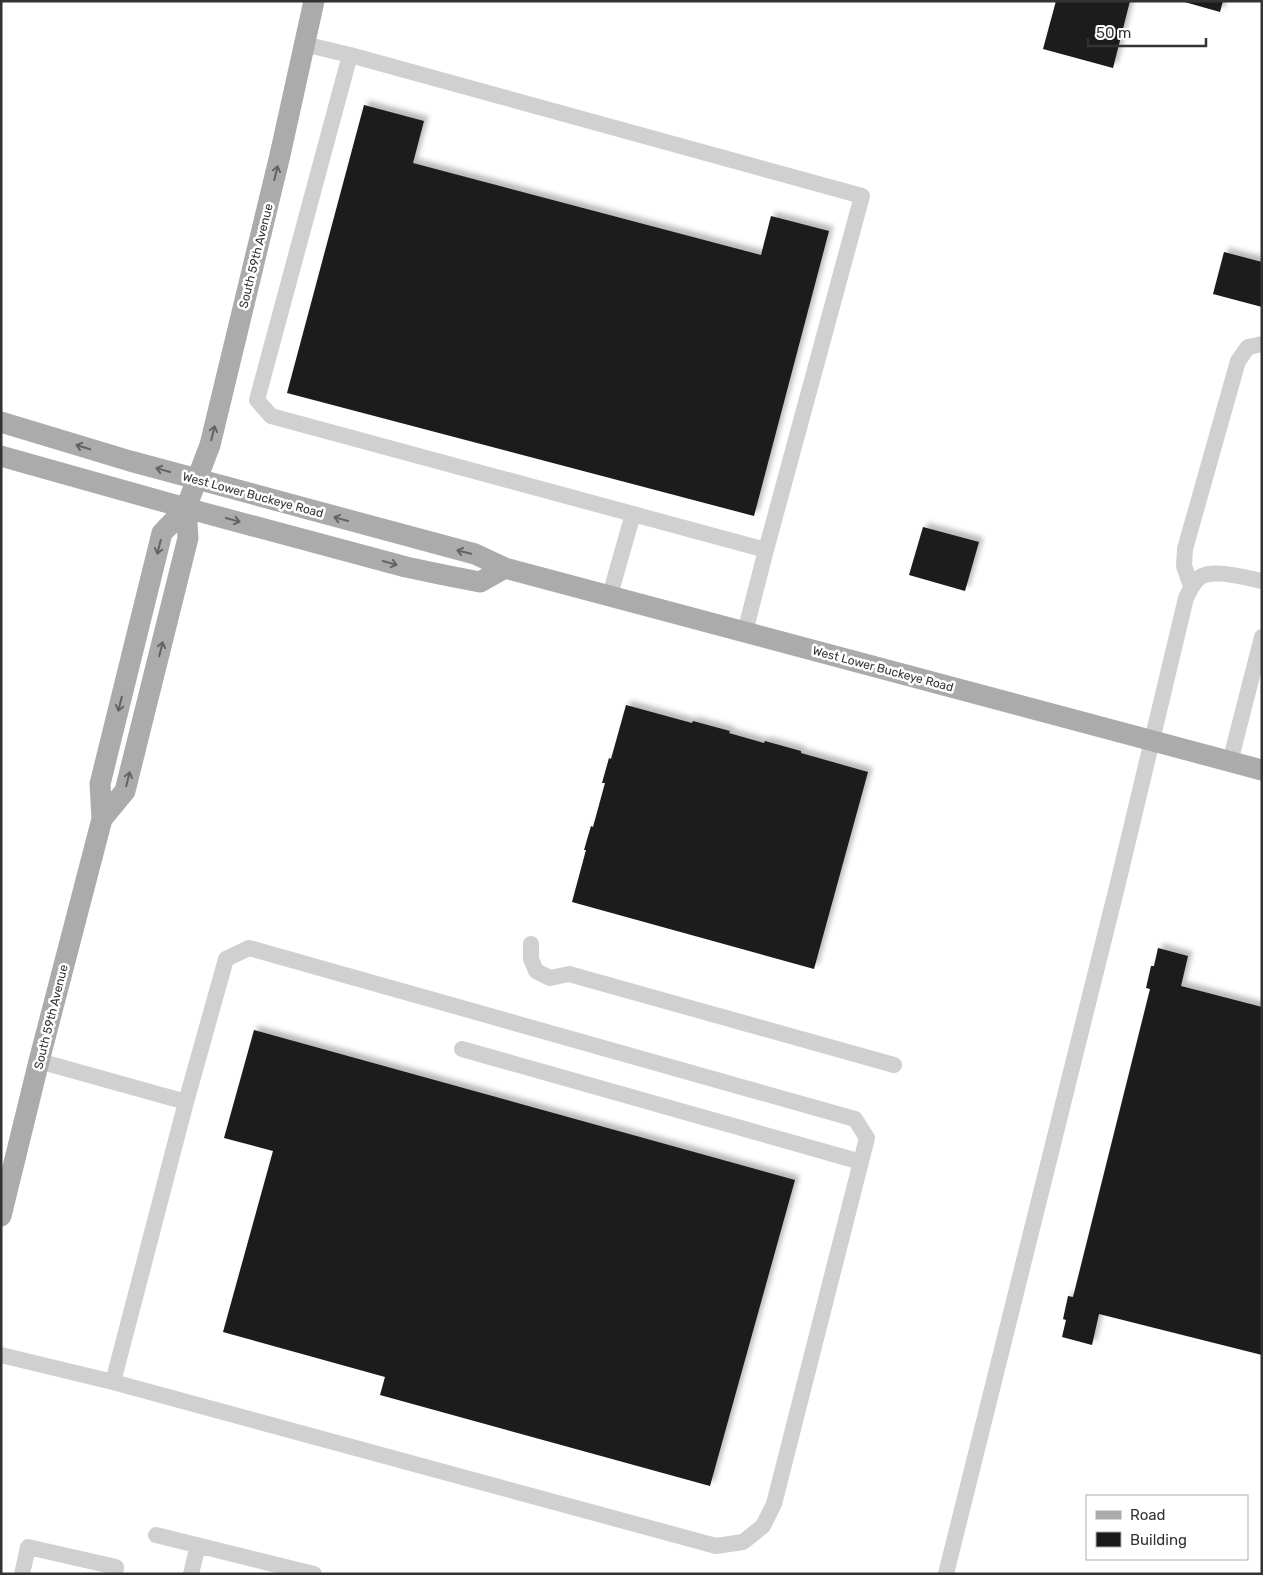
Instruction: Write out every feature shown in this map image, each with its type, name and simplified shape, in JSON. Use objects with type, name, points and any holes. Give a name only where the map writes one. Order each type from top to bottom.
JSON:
[{"type":"main road","name":"South 59th Avenue","points":[[1,1216],[102,819],[100,784],[162,533],[186,508],[210,445],[278,165],[314,1]]},
{"type":"main road","name":"West Lower Buckeye Road","points":[[1,422],[130,461],[475,554],[505,568],[1262,770]]},
{"type":"main road","points":[[1,456],[186,508],[444,576],[480,582],[505,568]]},
{"type":"lane","points":[[304,44],[862,196],[744,632]]},
{"type":"lane","points":[[350,56],[257,400],[271,416],[766,550]]},
{"type":"lane","points":[[1191,586],[1184,566],[1186,550],[1238,361],[1248,347],[1262,344]]},
{"type":"lane","points":[[610,595],[633,514]]},
{"type":"lane","points":[[946,1574],[1186,598],[1191,586],[1201,576],[1211,574],[1262,581]]},
{"type":"lane","points":[[1230,762],[1262,637]]},
{"type":"lane","points":[[530,944],[531,959],[536,971],[550,978],[569,974],[894,1065]]},
{"type":"lane","points":[[1,1354],[113,1382],[716,1546],[743,1542],[763,1526],[774,1504],[867,1138],[855,1119],[248,948],[226,958],[186,1102],[113,1382]]},
{"type":"lane","points":[[462,1049],[861,1162]]},
{"type":"lane","points":[[39,1061],[186,1102]]},
{"type":"lane","points":[[156,1535],[314,1574]]},
{"type":"lane","points":[[191,1574],[198,1545]]},
{"type":"lane","points":[[22,1574],[28,1547],[116,1567],[115,1574]]},
{"type":"building","points":[[1056,1],[1130,1],[1113,68],[1043,49]]},
{"type":"building","points":[[1181,1],[1223,1],[1220,12]]},
{"type":"building","points":[[364,105],[424,121],[413,163],[761,255],[771,216],[829,231],[754,516],[287,393]]},
{"type":"building","points":[[1224,252],[1262,262],[1262,307],[1213,294]]},
{"type":"building","points":[[923,527],[979,542],[965,591],[909,575]]},
{"type":"building","points":[[626,705],[730,731],[729,733],[801,751],[801,753],[868,772],[814,969],[572,902],[586,850],[584,850],[591,826],[593,827],[605,783],[602,783],[609,758],[611,759]]},
{"type":"building","points":[[1158,948],[1188,956],[1181,986],[1262,1007],[1262,1355],[1099,1314],[1092,1345],[1062,1337],[1066,1320],[1063,1319],[1068,1296],[1073,1297],[1150,989],[1146,988],[1151,966],[1154,966]]},
{"type":"building","points":[[254,1030],[795,1180],[710,1486],[380,1395],[385,1377],[223,1332],[273,1151],[224,1138]]}]
